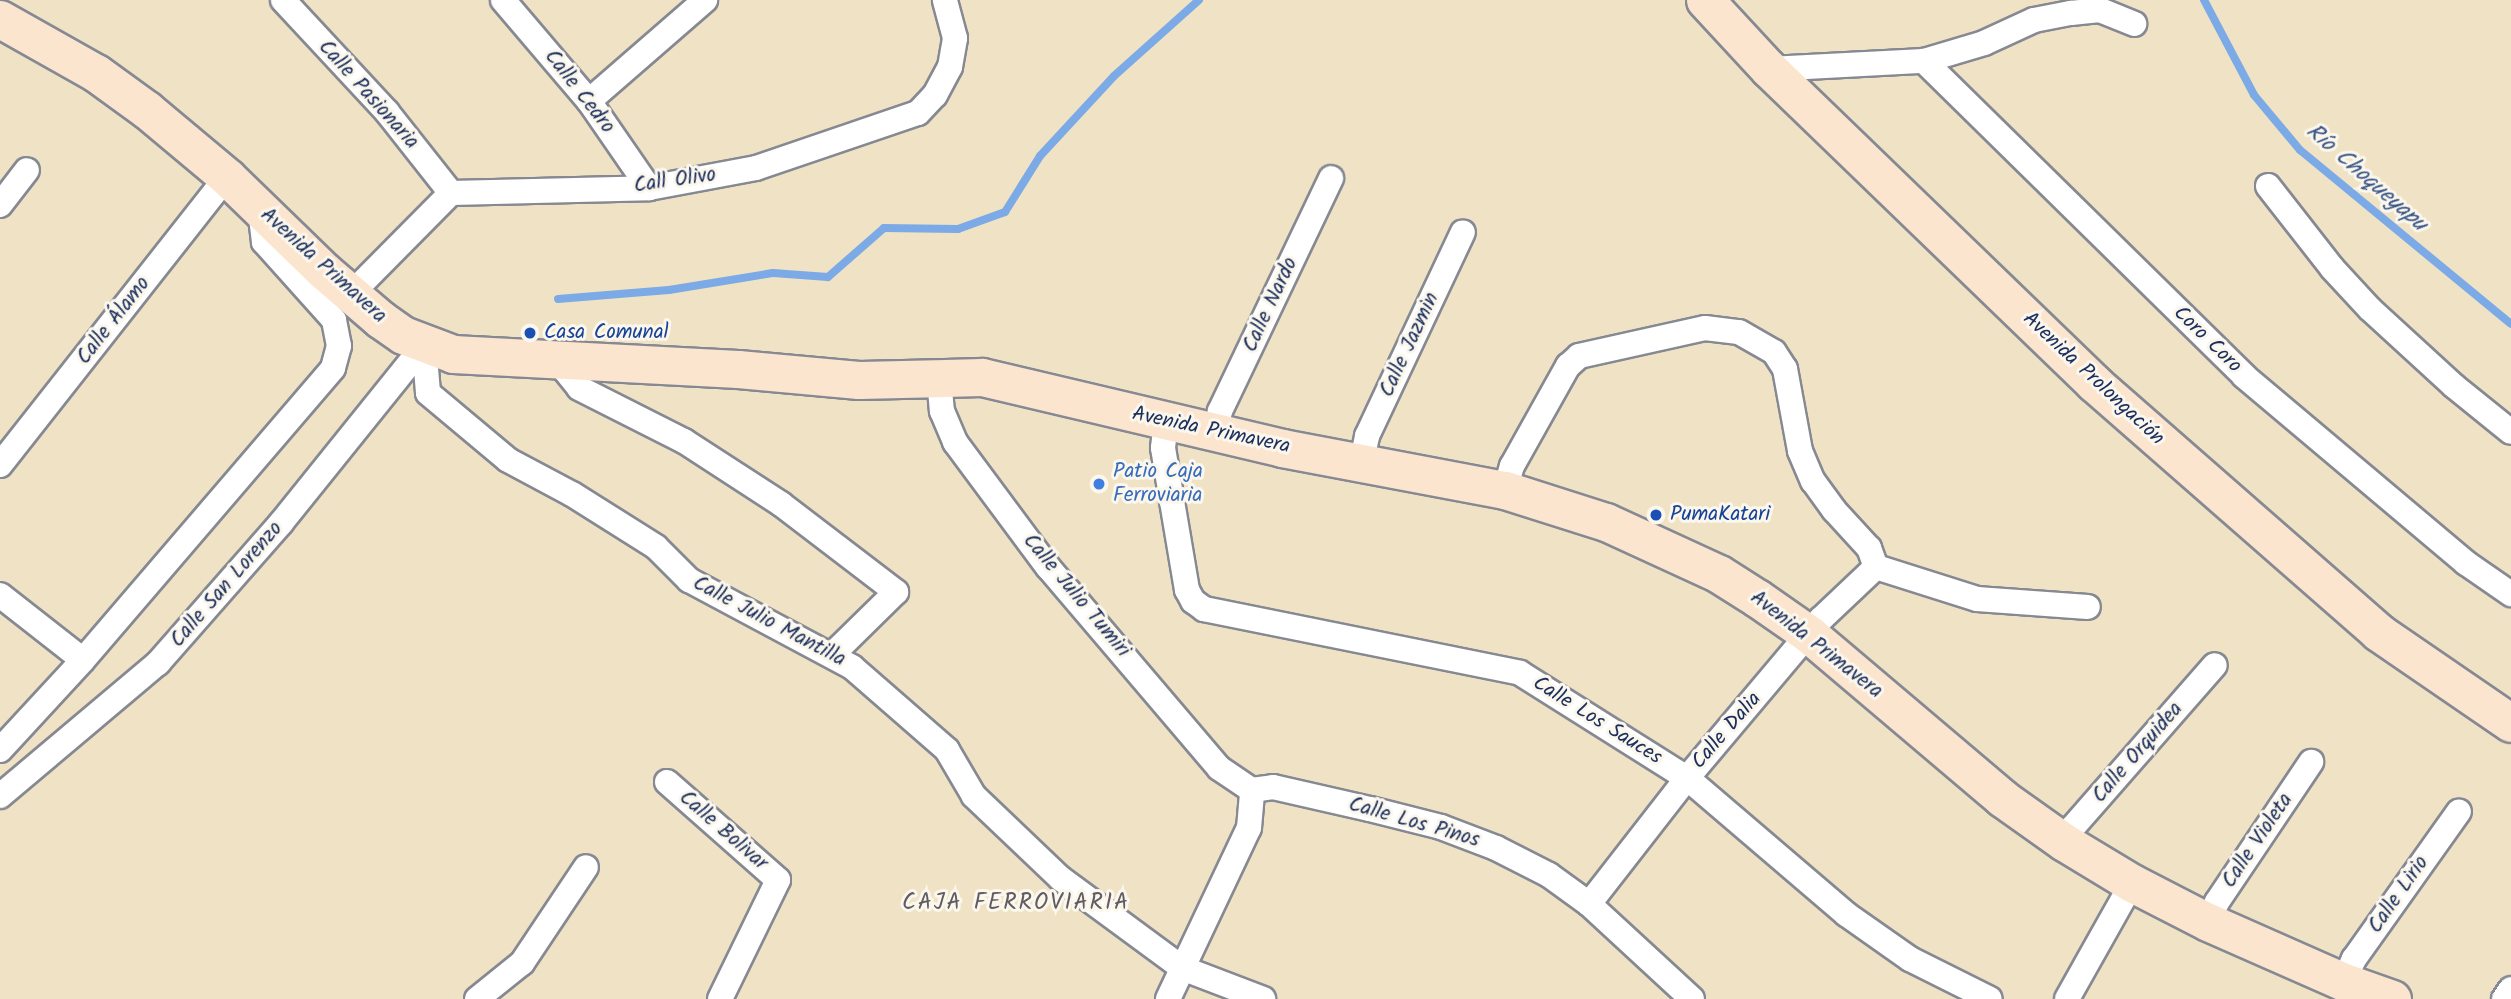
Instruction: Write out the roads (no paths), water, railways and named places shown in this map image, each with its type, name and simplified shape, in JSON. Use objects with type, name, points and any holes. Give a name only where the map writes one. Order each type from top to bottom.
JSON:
[{"type":"main road","name":"Avenida Prolongación","points":[[1704,0],[1769,69],[2094,383],[2378,632],[2511,723]]},
{"type":"main road","name":"Avenida Primavera","points":[[0,19],[96,73],[147,110],[227,177],[350,296],[403,335],[424,345],[453,354],[555,358],[859,380],[982,377],[1216,433],[1505,490],[1583,513],[1655,542],[1719,575],[1810,635],[2002,798],[2064,842],[2132,883],[2208,922],[2344,982],[2392,999]]},
{"type":"street","name":"Calle Pasionaria","points":[[283,0],[387,113],[451,193]]},
{"type":"street","name":"Calle Cedro","points":[[503,0],[589,101],[649,188]]},
{"type":"street","points":[[589,101],[705,0]]},
{"type":"street","name":"Call Olivo","points":[[451,193],[649,188],[756,168],[918,113],[935,95],[950,67],[955,38],[944,0]]},
{"type":"street","points":[[1769,69],[1924,61],[1984,43],[2034,20],[2071,13],[2100,10],[2134,24]]},
{"type":"street","name":"Coro Coro","points":[[1924,61],[2244,376],[2466,563],[2511,594]]},
{"type":"street","points":[[0,205],[27,170]]},
{"type":"street","name":"Calle Álamo","points":[[0,465],[227,177]]},
{"type":"street","name":"Calle Nardo","points":[[1216,433],[1220,411],[1331,178]]},
{"type":"street","points":[[2268,186],[2332,268],[2370,309],[2454,386],[2511,432]]},
{"type":"street","points":[[350,296],[451,193]]},
{"type":"street","points":[[0,750],[83,660],[333,368],[339,346],[334,320],[264,242],[260,209]]},
{"type":"street","name":"Calle Jazmin","points":[[1362,460],[1367,436],[1463,232]]},
{"type":"street","points":[[1505,490],[1518,454],[1568,366],[1579,356],[1705,328],[1739,332],[1774,352],[1785,369],[1800,451],[1814,481],[1834,510],[1869,548],[1876,567],[1977,599],[2088,607]]},
{"type":"street","name":"Calle Julio Mantilla","points":[[424,345],[428,394],[508,460],[572,494],[656,547],[689,580],[833,654],[852,667],[947,750],[974,796],[1060,878],[1182,968],[1263,999]]},
{"type":"street","name":"Calle San Lorenzo","points":[[0,796],[158,663],[281,523],[424,345]]},
{"type":"street","points":[[555,358],[579,388],[684,441],[725,467],[833,541],[895,592],[833,654]]},
{"type":"street","name":"Calle Julio Tumiri","points":[[939,378],[942,411],[955,442],[1048,567],[1219,768],[1252,790]]},
{"type":"street","name":"Calle Los Sauces","points":[[1166,422],[1163,448],[1187,590],[1193,601],[1205,609],[1520,673],[1687,778],[1846,914],[1910,959],[1990,999]]},
{"type":"street","name":"Calle Dalia","points":[[1589,904],[1687,778],[1821,620],[1876,567]]},
{"type":"street","points":[[0,595],[83,660]]},
{"type":"street","name":"Calle Orquidea","points":[[2064,842],[2073,827],[2215,665]]},
{"type":"street","name":"Calle Violeta","points":[[2208,922],[2217,902],[2312,762]]},
{"type":"street","name":"Calle Bolivar","points":[[667,782],[778,880],[720,999]]},
{"type":"street","name":"Calle Los Pinos","points":[[1252,790],[1273,787],[1441,827],[1496,848],[1549,875],[1589,904],[1692,999]]},
{"type":"street","points":[[1168,999],[1249,828],[1252,790]]},
{"type":"street","name":"Calle Lirio","points":[[2344,982],[2354,959],[2459,811]]},
{"type":"street","points":[[477,999],[522,962],[586,867]]},
{"type":"street","points":[[2067,999],[2132,883]]},
{"type":"street","points":[[2504,999],[2511,989]]},
{"type":"waterway","points":[[558,299],[669,290],[773,273],[828,277],[884,228],[958,229],[1005,212],[1040,156],[1114,76],[1199,0]]},
{"type":"waterway","name":"Río Choqueyapu","points":[[2204,0],[2254,95],[2300,150],[2511,324]]},
{"type":"place","name":"Casa Comunal","points":[[530,333]]},
{"type":"place","name":"Patio Caja Ferroviaria","points":[[1099,484]]},
{"type":"place","name":"PumaKatari","points":[[1656,515]]},
{"type":"district","name":"CAJA FERROVIARIA","points":[[1016,903]]}]
